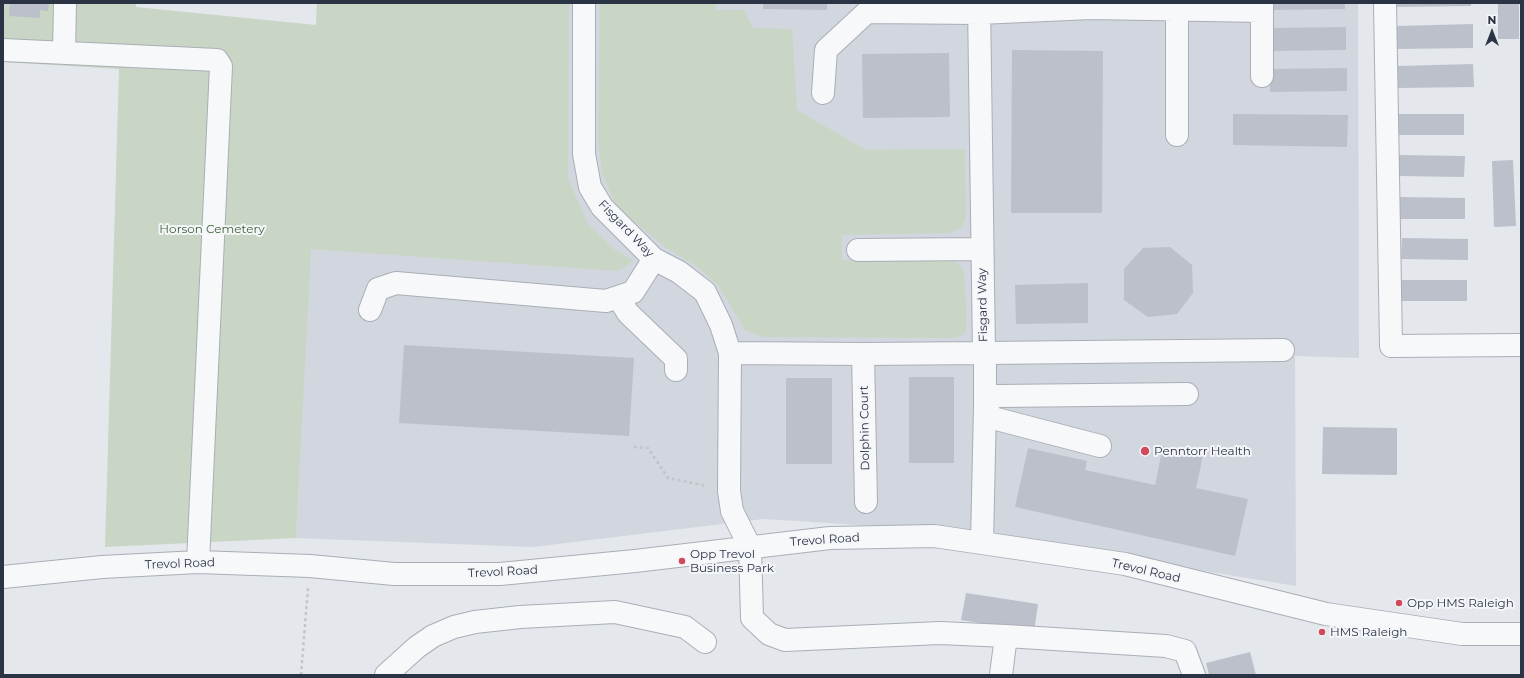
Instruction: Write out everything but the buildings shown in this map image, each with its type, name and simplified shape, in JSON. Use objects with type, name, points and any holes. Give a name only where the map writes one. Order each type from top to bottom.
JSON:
[{"type":"street","points":[[64,53],[65,3]]},
{"type":"street","name":"Fisgard Way","points":[[584,3],[584,154],[590,187],[602,207],[654,259],[679,272],[705,292],[721,325],[730,353],[729,491],[732,511],[750,546]]},
{"type":"street","points":[[1385,3],[1391,346],[1521,345]]},
{"type":"street","points":[[824,92],[826,50],[867,12],[1091,6],[1177,10],[1262,7],[1262,76]]},
{"type":"street","name":"Fisgard Way","points":[[730,353],[863,354],[985,359],[981,249],[979,8]]},
{"type":"street","points":[[1177,10],[1177,135]]},
{"type":"street","points":[[3,50],[217,60],[221,66],[198,562]]},
{"type":"street","points":[[858,250],[981,249]]},
{"type":"street","points":[[370,310],[378,290],[396,283],[606,300],[633,292],[654,259]]},
{"type":"street","points":[[618,297],[628,313],[676,359],[676,370]]},
{"type":"street","points":[[982,543],[985,359],[1283,350]]},
{"type":"street","name":"Dolphin Court","points":[[863,354],[866,502]]},
{"type":"street","points":[[985,411],[990,400],[997,396],[1187,394]]},
{"type":"street","points":[[985,411],[1100,446]]},
{"type":"street","name":"Trevol Road","points":[[3,578],[102,568],[198,562],[310,566],[394,574],[500,574],[635,561],[750,546],[830,538],[934,536],[1125,564],[1326,614],[1462,634],[1521,634]]},
{"type":"street","points":[[750,546],[752,618],[769,634],[785,640],[940,633],[1166,646],[1185,651],[1194,675]]},
{"type":"street","points":[[386,675],[417,646],[433,636],[447,630],[475,622],[520,617],[615,612],[685,627],[705,642]]},
{"type":"street","points":[[1001,675],[1006,636]]},
{"type":"path","points":[[634,447],[648,448],[668,478],[729,491]]},
{"type":"path","points":[[301,675],[310,566]]},
{"type":"shaded area","points":[[317,3],[1358,3],[1359,358],[1295,356],[1296,586],[959,531],[763,519],[533,547],[296,538],[310,249]]},
{"type":"green space","name":"Horson Cemetery","points":[[3,3],[136,3],[136,7],[316,25],[317,3],[569,3],[568,178],[588,224],[614,249],[633,261],[618,271],[311,249],[296,538],[105,547],[119,69],[3,62]]},
{"type":"green space","points":[[600,3],[716,3],[716,10],[744,10],[753,28],[792,29],[797,110],[866,150],[965,149],[966,218],[962,227],[950,233],[842,235],[842,260],[950,259],[959,264],[964,272],[967,323],[965,333],[956,338],[763,337],[745,330],[718,285],[699,268],[665,247],[618,208],[609,190],[602,173],[598,140]]},
{"type":"place","name":"Penntorr Health","points":[[1145,451]]},
{"type":"place","name":"Opp Trevol Business Park","points":[[682,561]]},
{"type":"place","name":"Opp HMS Raleigh","points":[[1399,603]]},
{"type":"place","name":"HMS Raleigh","points":[[1322,632]]}]
